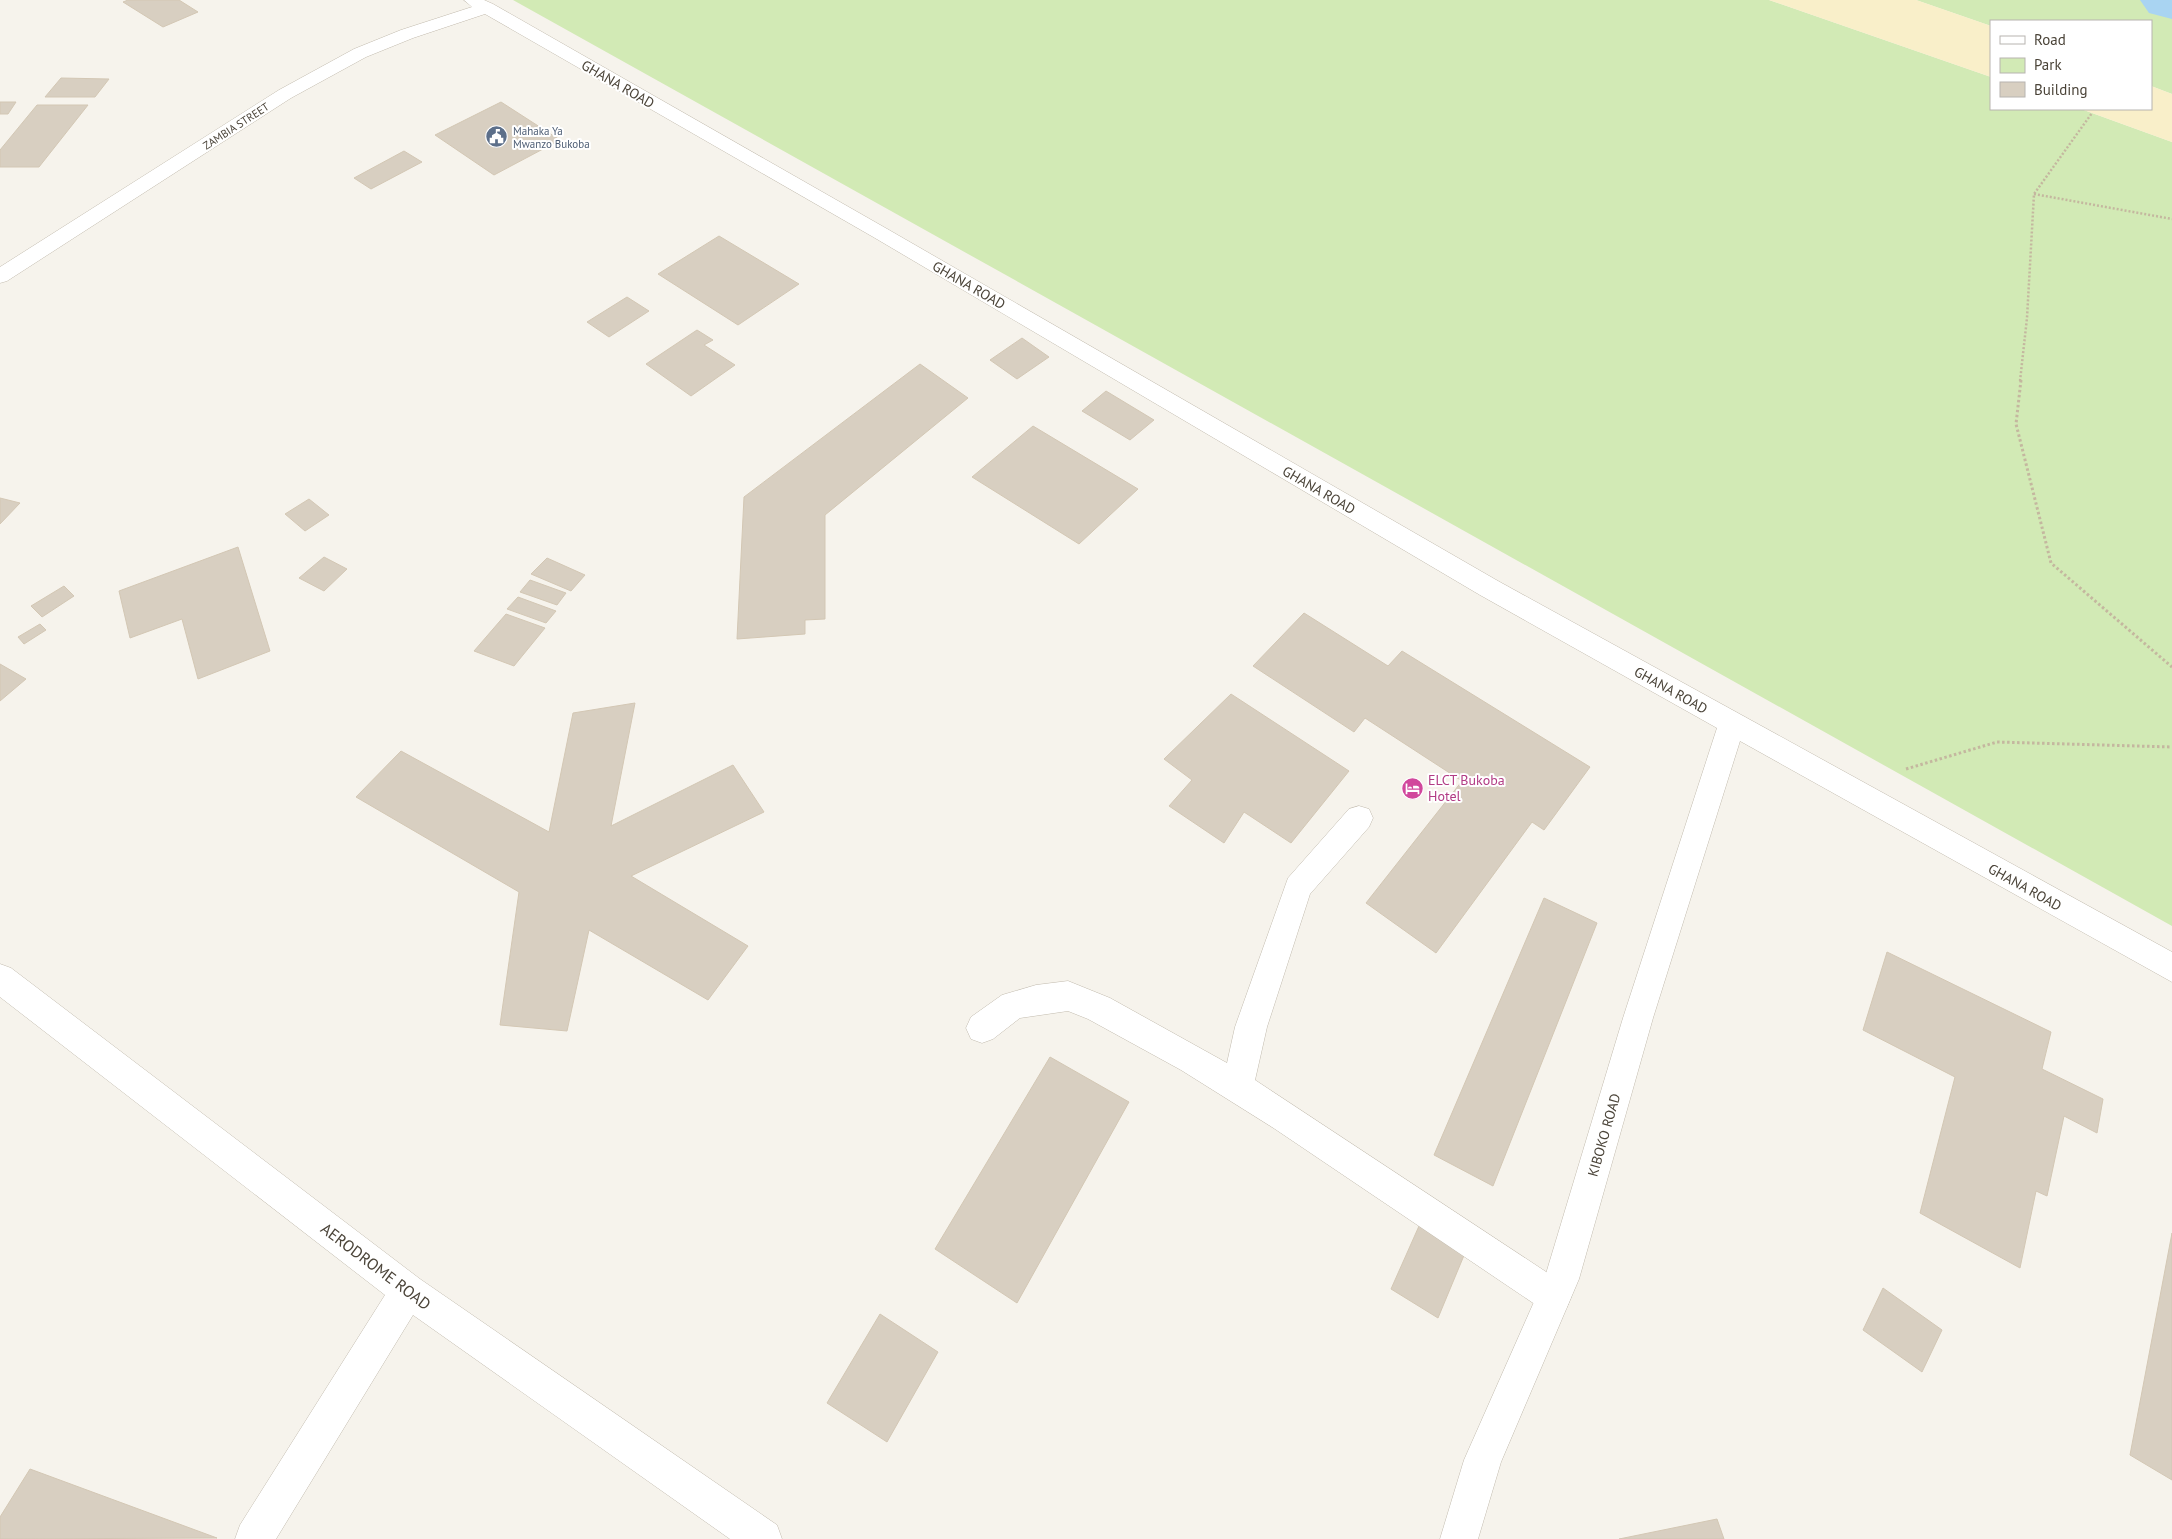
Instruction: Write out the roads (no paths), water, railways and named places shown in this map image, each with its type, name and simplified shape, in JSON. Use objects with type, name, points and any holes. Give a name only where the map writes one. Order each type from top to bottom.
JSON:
[{"type":"street","name":"ZAMBIA STREET","points":[[0,276],[285,94],[360,53],[480,4]]},
{"type":"street","name":"GHANA ROAD","points":[[480,4],[882,234],[1358,513],[1846,788],[2172,968]]},
{"type":"street","name":"KIBOKO ROAD","points":[[1459,1539],[1483,1460],[1562,1279],[1638,1018],[1732,724]]},
{"type":"street","points":[[1237,1087],[1251,1027],[1298,887],[1360,818]]},
{"type":"street","name":"AERODROME ROAD","points":[[0,978],[408,1291],[763,1539]]},
{"type":"street","points":[[982,1028],[1013,1005],[1036,1000],[1068,996],[1098,1008],[1192,1059],[1237,1087],[1554,1297]]},
{"type":"street","points":[[254,1539],[408,1291]]},
{"type":"place","name":"Mahaka Ya Mwanzo Bukoba","points":[[497,137]]},
{"type":"place","name":"ELCT Bukoba Hotel","points":[[1412,788]]}]
